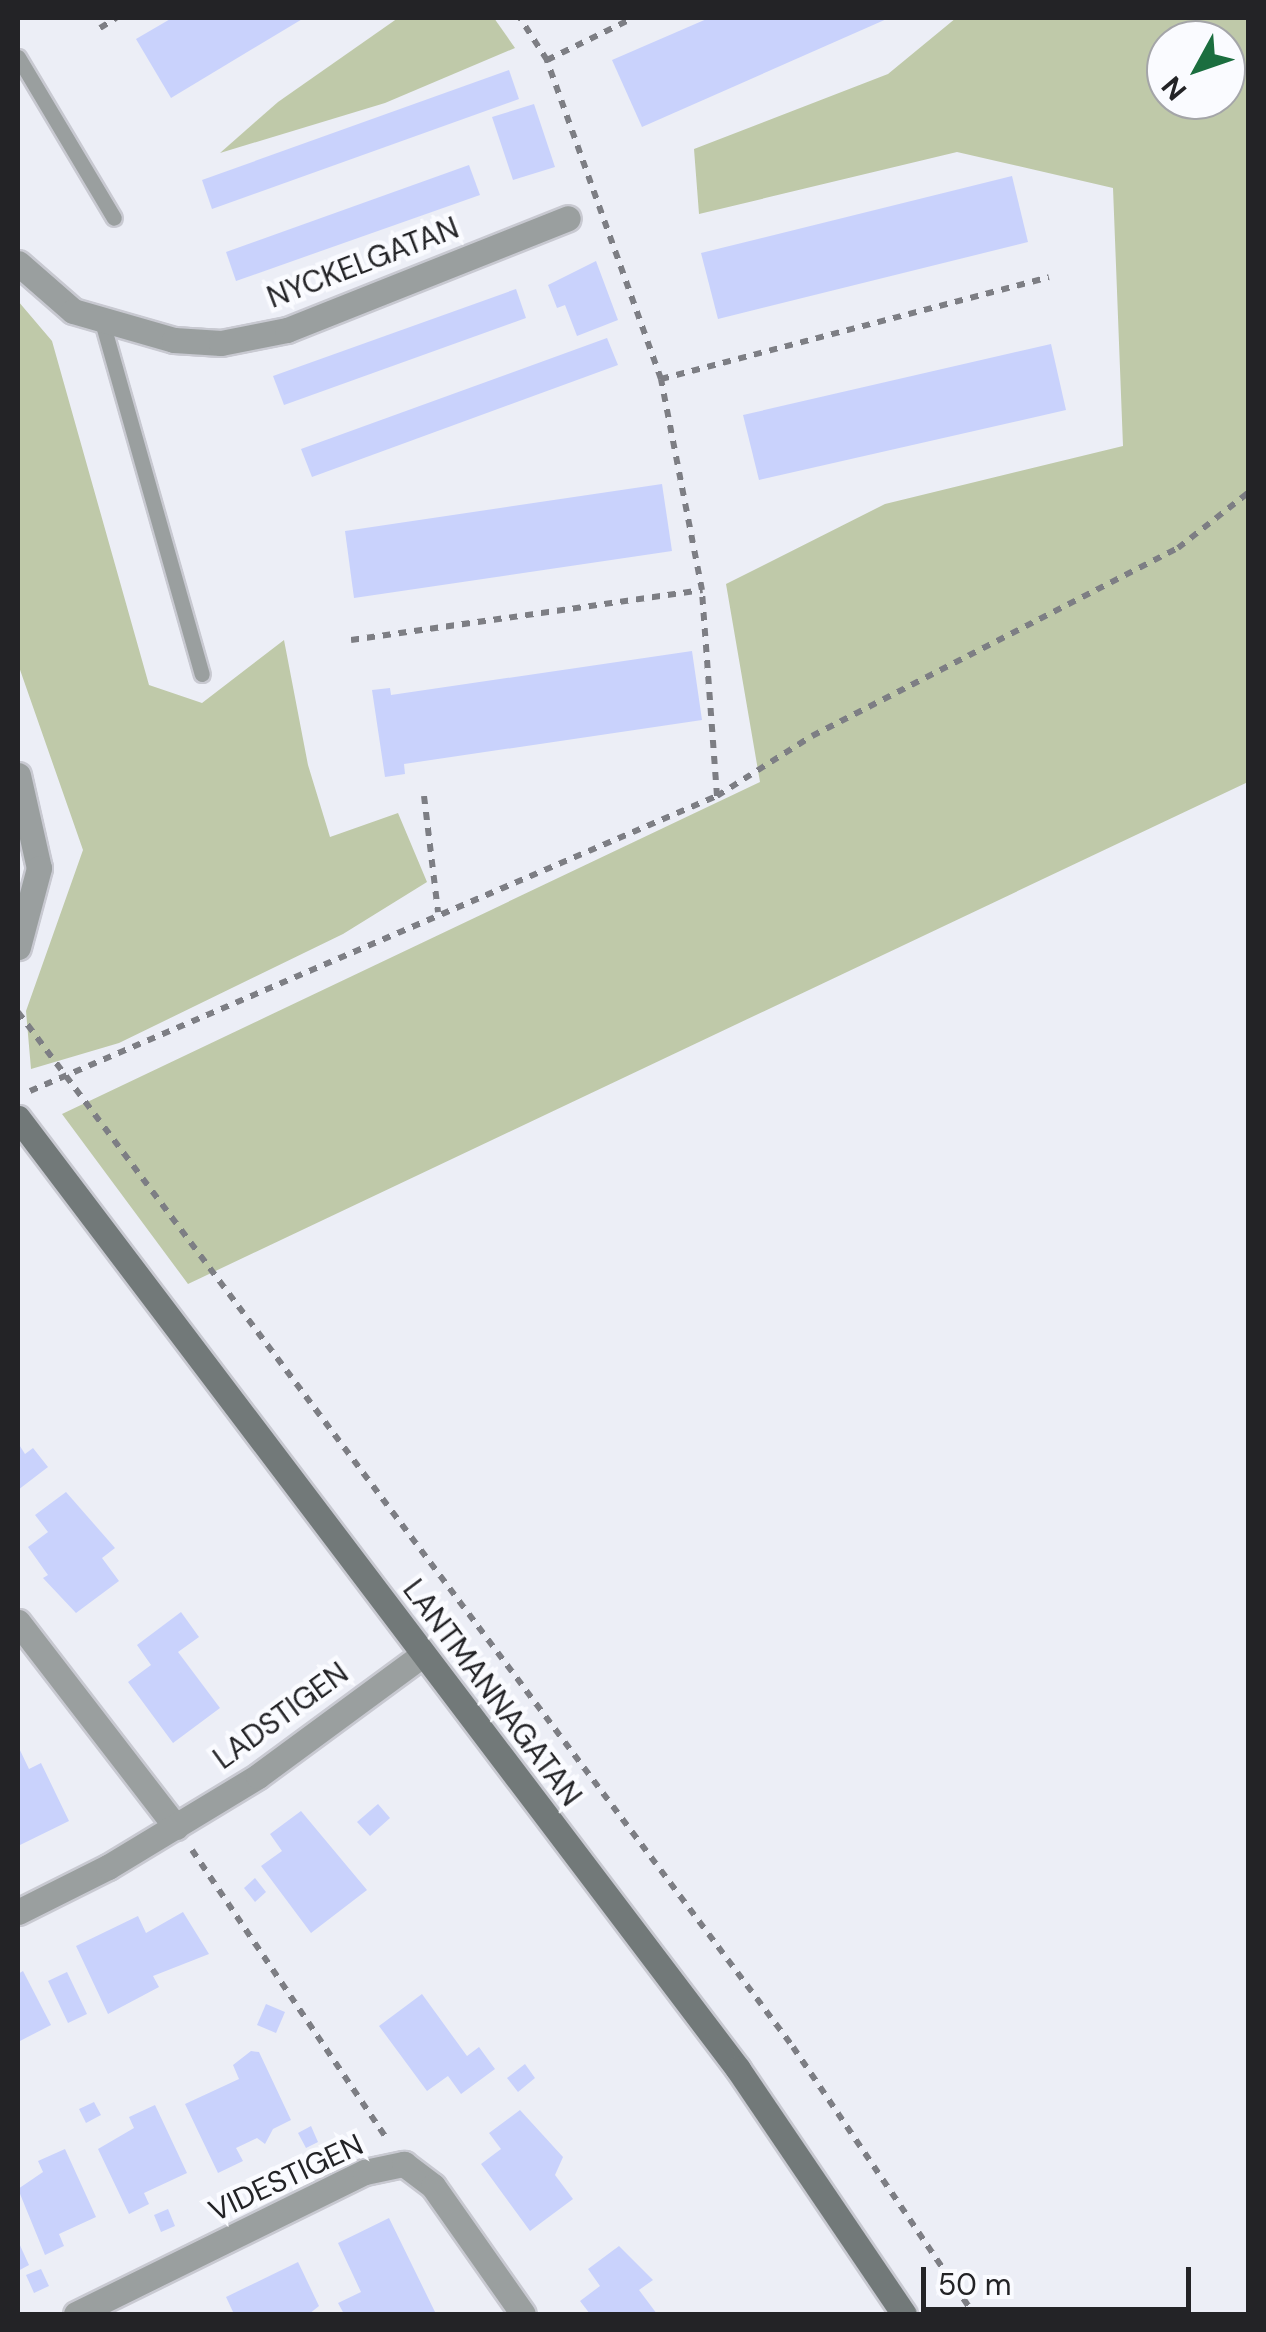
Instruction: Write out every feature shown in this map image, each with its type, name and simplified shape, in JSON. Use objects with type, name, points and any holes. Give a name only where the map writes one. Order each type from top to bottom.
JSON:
[{"type":"street","name":"NYCKELGATAN","points":[[18,263],[74,311],[174,340],[221,343],[287,330],[568,218]]},
{"type":"street","points":[[18,775],[39,868],[18,948]]},
{"type":"street","name":"LANTMANNAGATAN","points":[[18,1118],[738,2069],[900,2313]]},
{"type":"street","points":[[18,1622],[176,1827]]},
{"type":"street","name":"LADSTIGEN","points":[[18,1912],[176,1827],[258,1776],[422,1654]]},
{"type":"street","name":"VIDESTIGEN","points":[[76,2314],[365,2172],[404,2164],[433,2186],[523,2314]]},
{"type":"lane","points":[[18,57],[114,218]]},
{"type":"lane","points":[[101,318],[202,674]]},
{"type":"path","points":[[100,28],[116,18]]},
{"type":"path","points":[[520,18],[547,60],[660,379],[702,590],[717,796]]},
{"type":"path","points":[[547,60],[633,18]]},
{"type":"path","points":[[660,379],[1049,276]]},
{"type":"path","points":[[18,1096],[438,912],[717,796],[812,736],[1178,548],[1248,493]]},
{"type":"path","points":[[351,640],[702,590]]},
{"type":"path","points":[[424,796],[438,912]]},
{"type":"path","points":[[18,1012],[793,2047],[974,2314]]},
{"type":"path","points":[[176,1827],[404,2164]]},
{"type":"green space","points":[[398,18],[494,18],[515,48],[385,103],[220,153],[278,102]]},
{"type":"green space","points":[[956,18],[1248,18],[1248,782],[188,1284],[62,1114],[760,782],[726,584],[885,504],[1123,446],[1113,188],[957,152],[699,214],[694,149],[888,74]]},
{"type":"green space","points":[[18,301],[52,341],[149,685],[202,703],[284,640],[308,765],[330,837],[398,813],[427,882],[343,934],[119,1043],[31,1069],[26,1011],[83,850],[18,664]]},
{"type":"building","points":[[172,18],[304,18],[171,98],[136,39]]},
{"type":"building","points":[[709,18],[889,18],[642,127],[612,60]]},
{"type":"building","points":[[509,70],[519,99],[212,209],[202,180]]},
{"type":"building","points":[[534,104],[555,167],[513,180],[492,117]]},
{"type":"building","points":[[469,165],[480,195],[236,281],[226,252]]},
{"type":"building","points":[[1012,176],[1028,242],[718,319],[701,253]]},
{"type":"building","points":[[596,261],[618,320],[577,336],[565,305],[557,308],[548,285]]},
{"type":"building","points":[[516,289],[526,318],[284,405],[273,376]]},
{"type":"building","points":[[607,338],[618,365],[312,477],[301,449]]},
{"type":"building","points":[[1051,344],[1066,410],[759,480],[743,415]]},
{"type":"building","points":[[662,484],[672,551],[354,598],[345,531]]},
{"type":"building","points":[[692,651],[702,720],[404,764],[405,774],[385,777],[372,690],[390,688],[391,695]]},
{"type":"building","points":[[18,1443],[25,1454],[33,1448],[48,1467],[18,1490]]},
{"type":"building","points":[[66,1492],[115,1548],[102,1558],[119,1581],[76,1613],[43,1578],[48,1575],[28,1547],[48,1532],[35,1515]]},
{"type":"building","points":[[181,1612],[199,1637],[178,1652],[220,1708],[173,1743],[128,1682],[151,1665],[137,1645]]},
{"type":"building","points":[[18,1746],[29,1769],[41,1763],[69,1821],[20,1845]]},
{"type":"building","points":[[378,1804],[390,1818],[370,1836],[357,1822]]},
{"type":"building","points":[[301,1811],[367,1890],[311,1933],[261,1866],[282,1851],[270,1834]]},
{"type":"building","points":[[255,1878],[266,1892],[255,1902],[244,1888]]},
{"type":"building","points":[[183,1912],[209,1954],[153,1976],[159,1987],[108,2014],[76,1946],[138,1916],[146,1933]]},
{"type":"building","points":[[23,1971],[51,2025],[18,2042],[18,1974]]},
{"type":"building","points":[[67,1972],[87,2014],[68,2023],[48,1981]]},
{"type":"building","points":[[422,1994],[467,2056],[479,2047],[495,2069],[461,2094],[448,2076],[427,2091],[379,2026]]},
{"type":"building","points":[[266,2004],[285,2012],[276,2033],[257,2025]]},
{"type":"building","points":[[251,2051],[259,2052],[291,2120],[273,2129],[265,2144],[257,2138],[236,2148],[243,2161],[218,2173],[185,2104],[239,2079],[233,2065]]},
{"type":"building","points":[[525,2064],[535,2078],[518,2092],[507,2078]]},
{"type":"building","points":[[94,2102],[101,2115],[86,2123],[79,2109]]},
{"type":"building","points":[[155,2105],[187,2173],[144,2193],[149,2204],[129,2214],[98,2149],[134,2128],[129,2117]]},
{"type":"building","points":[[520,2110],[563,2157],[555,2175],[573,2199],[530,2231],[481,2164],[501,2149],[489,2133]]},
{"type":"building","points":[[311,2126],[318,2142],[306,2148],[298,2133]]},
{"type":"building","points":[[65,2149],[96,2217],[59,2234],[64,2246],[45,2255],[18,2189],[43,2172],[38,2161]]},
{"type":"building","points":[[168,2209],[175,2226],[161,2232],[154,2215]]},
{"type":"building","points":[[389,2218],[436,2314],[344,2314],[338,2303],[361,2292],[338,2243]]},
{"type":"building","points":[[18,2241],[29,2265],[18,2271]]},
{"type":"building","points":[[619,2246],[653,2280],[639,2290],[657,2314],[590,2314],[580,2301],[600,2286],[588,2269]]},
{"type":"building","points":[[298,2262],[319,2306],[309,2314],[234,2314],[226,2297]]},
{"type":"building","points":[[41,2269],[49,2286],[34,2293],[26,2275]]}]
